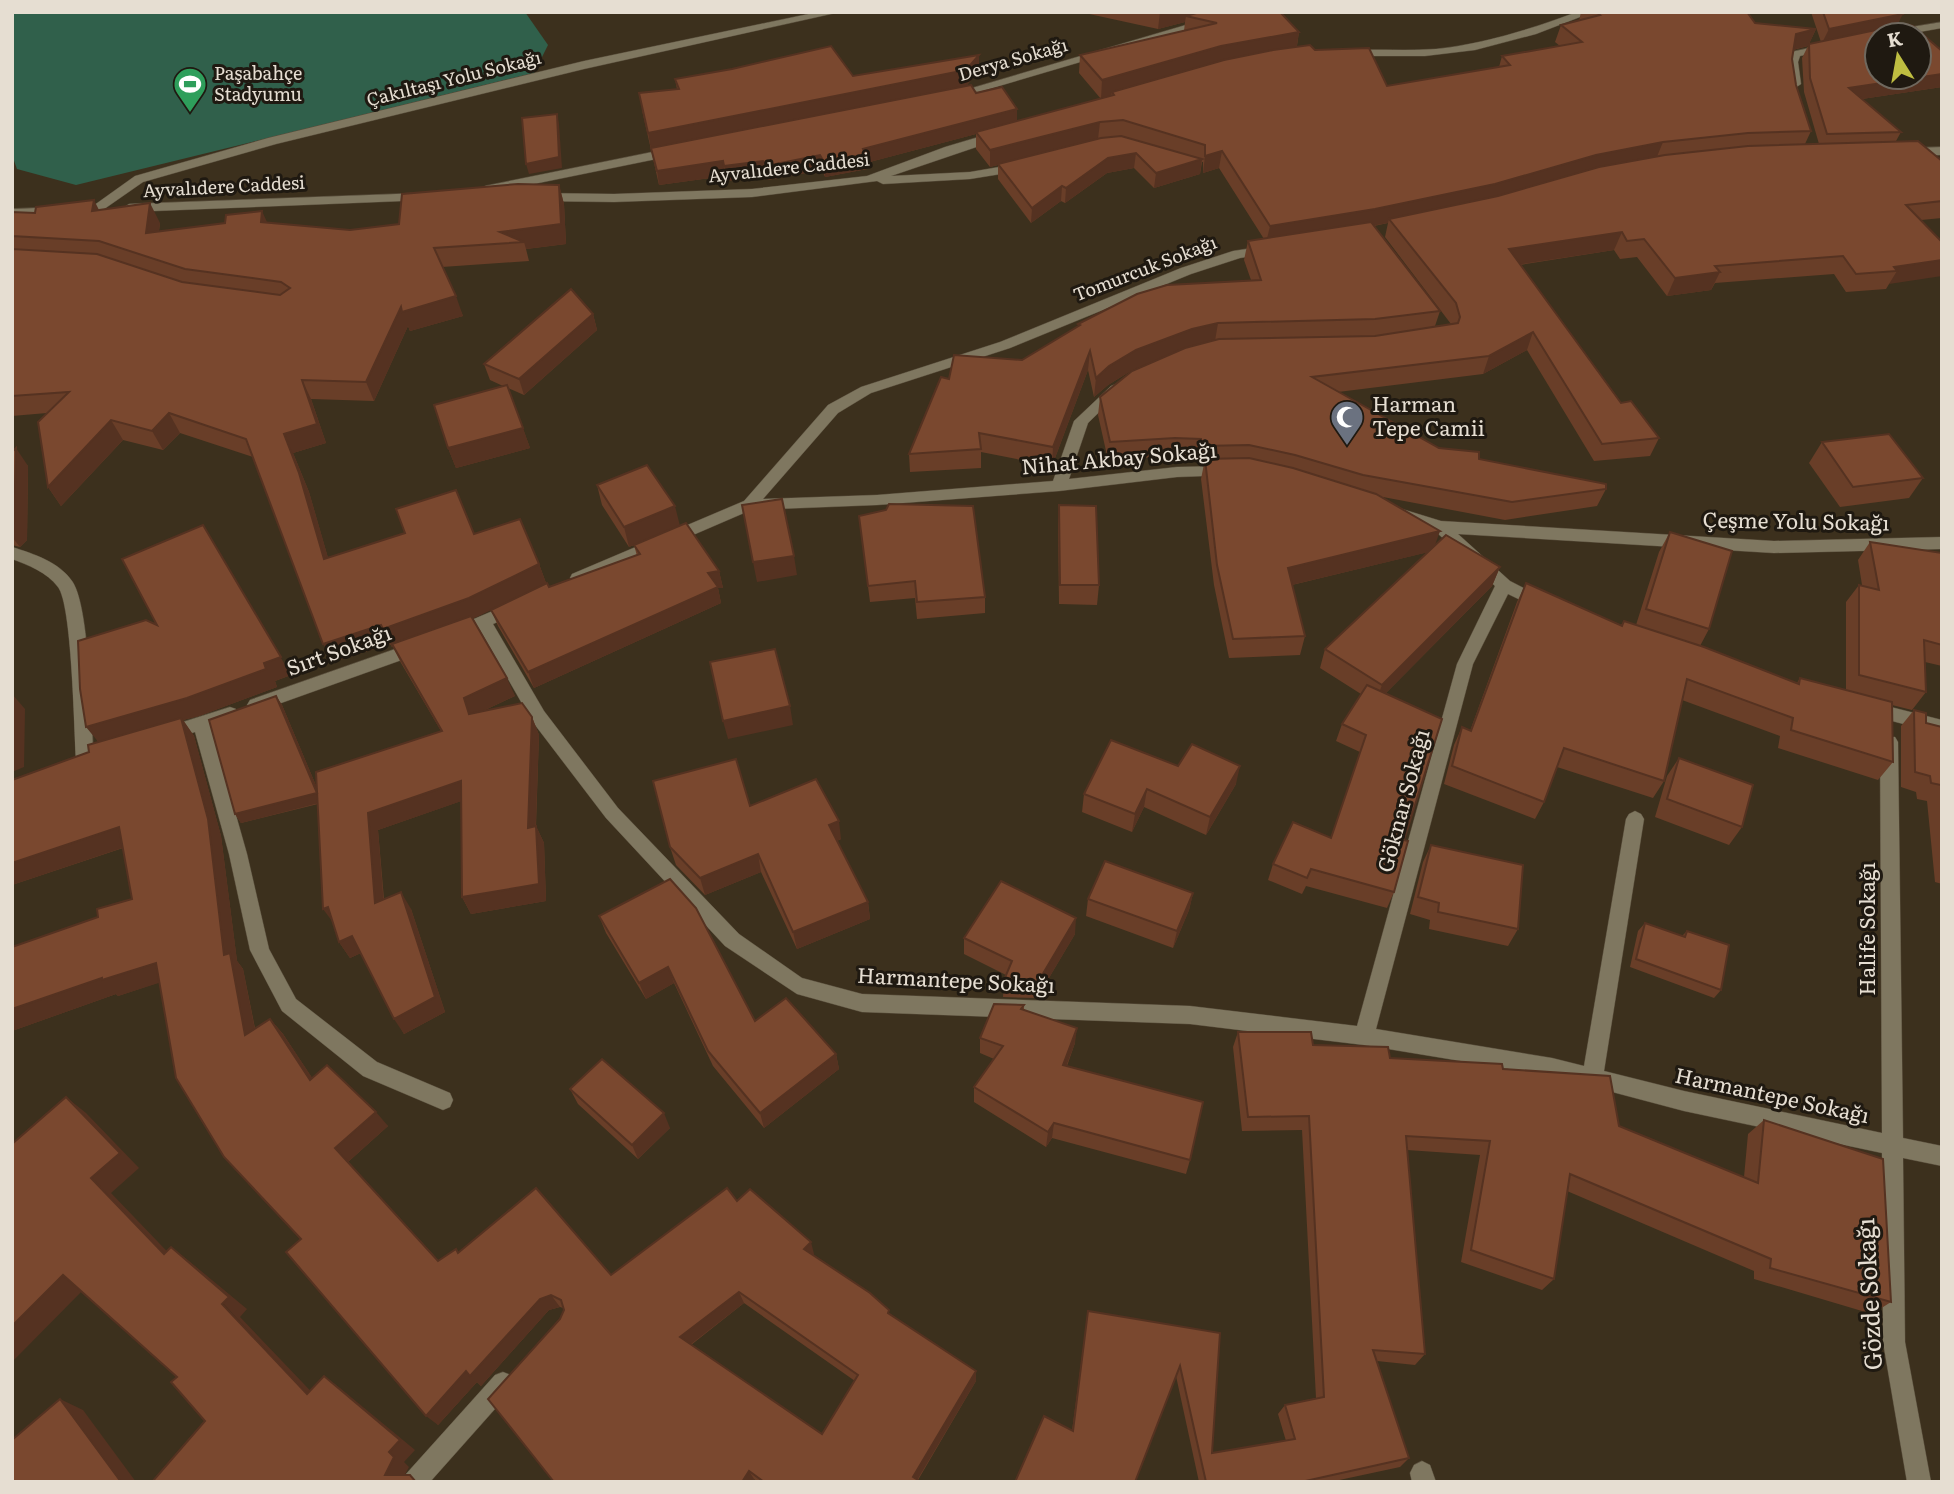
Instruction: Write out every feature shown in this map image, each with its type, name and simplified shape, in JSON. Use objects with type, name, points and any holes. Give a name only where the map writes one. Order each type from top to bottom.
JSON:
[{"type":"street","name":"Çakıltaşı Yolu Sokağı","points":[[92,211],[139,179],[272,141],[584,65],[835,12]]},
{"type":"street","name":"Derya Sokağı","points":[[931,100],[972,91],[1193,18],[1245,12]]},
{"type":"street","points":[[1341,53],[1433,53],[1469,48],[1555,25],[1588,12]]},
{"type":"street","points":[[1798,98],[1791,62],[1795,54],[1863,39]]},
{"type":"street","name":"Ayvalıdere Caddesi","points":[[688,149],[470,195],[614,198],[752,193],[869,180],[949,150],[1014,131]]},
{"type":"street","points":[[1896,153],[1942,151]]},
{"type":"street","points":[[869,180],[974,177],[1035,163]]},
{"type":"street","name":"Ayvalıdere Caddesi","points":[[12,212],[430,197]]},
{"type":"street","name":"Tomurcuk Sokağı","points":[[749,505],[833,409],[866,390],[899,377],[950,365],[1005,345],[1186,271],[1238,254],[1278,248]]},
{"type":"street","points":[[1059,486],[1081,421],[1114,390],[1131,380]]},
{"type":"street","name":"Nihat Akbay Sokağı","points":[[749,505],[877,500],[1059,486],[1177,472],[1245,470]]},
{"type":"street","points":[[564,584],[749,505]]},
{"type":"street","points":[[1391,511],[1441,527],[1504,585],[1556,611]]},
{"type":"street","name":"Çeşme Yolu Sokağı","points":[[1441,527],[1774,547],[1942,543]]},
{"type":"street","points":[[12,553],[35,560],[68,587],[74,612],[85,758]]},
{"type":"street","name":"Göknar Sokağı","points":[[1364,1036],[1465,664],[1504,585]]},
{"type":"street","name":"Sırt Sokağı","points":[[150,739],[202,724],[484,623],[530,601]]},
{"type":"street","name":"Harmantepe Sokağı","points":[[484,623],[538,716],[612,813],[732,940],[797,985],[862,1003],[1189,1015],[1364,1036],[1593,1075],[1684,1101],[1942,1156]]},
{"type":"street","points":[[1850,704],[1942,727]]},
{"type":"street","name":"Halife Sokağı","points":[[1889,714],[1891,1145]]},
{"type":"street","points":[[202,724],[260,950],[289,1005],[370,1069],[443,1100]]},
{"type":"street","points":[[1593,1075],[1635,819]]},
{"type":"street","name":"Gözde Sokağı","points":[[1891,1145],[1894,1342],[1919,1482]]},
{"type":"street","points":[[414,1482],[514,1371]]},
{"type":"green space","name":"Paşabahçe Stadyumu","points":[[12,12],[525,12],[548,45],[534,73],[76,185],[17,169],[12,155]]},
{"type":"building","points":[[1200,12],[1280,12],[1299,32],[1221,46],[1102,80],[1080,55],[1217,23],[1186,16]]},
{"type":"building","points":[[1596,12],[1747,12],[1755,23],[1816,29],[1796,34],[1792,59],[1796,85],[1811,131],[1748,133],[1663,142],[1596,155],[1495,184],[1375,209],[1270,226],[1222,151],[1205,156],[1205,145],[1123,120],[1100,122],[990,150],[976,132],[1114,95],[1112,92],[1224,60],[1310,45],[1315,50],[1369,48],[1387,86],[1510,65],[1502,56],[1582,42],[1561,25],[1600,15]]},
{"type":"building","points":[[1823,12],[1903,14],[1863,21],[1829,29]]},
{"type":"building","points":[[1863,33],[1863,86],[1849,88],[1901,132],[1827,134],[1810,78],[1809,44]]},
{"type":"building","points":[[1933,43],[1942,51],[1942,74],[1933,75]]},
{"type":"building","points":[[831,46],[853,76],[979,55],[966,70],[648,133],[639,93],[679,89],[675,79]]},
{"type":"building","points":[[971,85],[976,93],[1002,87],[1017,109],[863,149],[866,155],[824,162],[820,155],[766,166],[763,161],[724,166],[723,161],[657,171],[651,148]]},
{"type":"building","points":[[557,114],[559,157],[526,164],[522,118]]},
{"type":"building","points":[[1121,136],[1202,159],[1156,173],[1136,153],[1108,158],[1032,208],[998,164],[1101,138]]},
{"type":"building","points":[[1918,141],[1942,161],[1942,201],[1906,205],[1942,242],[1942,260],[1894,267],[1897,271],[1856,274],[1843,256],[1715,266],[1720,272],[1675,278],[1644,239],[1627,241],[1622,232],[1509,249],[1621,403],[1631,401],[1659,438],[1602,444],[1533,332],[1489,356],[1312,377],[1439,448],[1479,452],[1479,459],[1606,484],[1606,489],[1512,502],[1363,475],[1249,445],[1202,446],[1201,439],[1175,438],[1110,442],[1100,397],[1132,371],[1185,348],[1219,339],[1375,336],[1458,323],[1460,317],[1456,303],[1389,219],[1498,196],[1599,167],[1665,155],[1748,146]]},
{"type":"building","points":[[518,184],[559,185],[561,224],[500,232],[524,242],[434,248],[456,296],[402,312],[401,307],[366,382],[302,380],[317,424],[284,434],[299,473],[324,559],[405,533],[396,509],[456,490],[474,534],[520,519],[539,564],[469,598],[383,629],[381,625],[323,644],[246,439],[169,413],[152,431],[111,420],[48,487],[38,422],[69,392],[12,396],[12,249],[97,254],[182,282],[280,295],[290,288],[281,282],[185,269],[99,241],[12,236],[12,212],[35,213],[36,207],[94,200],[92,211],[150,203],[146,233],[225,223],[226,215],[262,211],[261,222],[350,230],[399,224],[402,194]]},
{"type":"building","points":[[1371,222],[1440,311],[1375,319],[1218,323],[1192,329],[1136,350],[1109,366],[1096,378],[1090,351],[1053,447],[979,433],[981,449],[909,454],[941,377],[949,379],[954,355],[1022,360],[1080,325],[1078,324],[1137,294],[1167,285],[1261,280],[1248,241]]},
{"type":"building","points":[[571,289],[593,314],[519,379],[484,364]]},
{"type":"building","points":[[507,385],[523,428],[448,448],[434,405]]},
{"type":"building","points":[[1889,434],[1923,478],[1853,487],[1822,442]]},
{"type":"building","points":[[16,448],[14,522],[12,524],[12,452]]},
{"type":"building","points":[[1249,458],[1293,468],[1376,494],[1440,531],[1288,568],[1305,636],[1233,639],[1217,565],[1205,459]]},
{"type":"building","points":[[647,465],[675,506],[624,527],[597,485]]},
{"type":"building","points":[[782,499],[794,556],[753,562],[742,505]]},
{"type":"building","points":[[889,504],[973,506],[985,597],[917,602],[915,581],[868,586],[859,516],[886,510]]},
{"type":"building","points":[[1059,505],[1096,506],[1099,585],[1060,585]]},
{"type":"building","points":[[686,523],[719,571],[708,573],[718,587],[528,672],[491,610],[547,583],[549,587],[640,554],[634,545]]},
{"type":"building","points":[[203,525],[281,657],[264,663],[266,669],[187,698],[86,727],[80,689],[78,641],[146,620],[157,625],[122,559]]},
{"type":"building","points":[[1670,532],[1732,551],[1709,629],[1646,609]]},
{"type":"building","points":[[1446,535],[1500,567],[1382,685],[1325,649]]},
{"type":"building","points":[[1870,542],[1942,553],[1942,645],[1924,640],[1926,692],[1859,675],[1859,585],[1879,590]]},
{"type":"building","points":[[1526,583],[1622,626],[1624,621],[1704,647],[1799,684],[1800,678],[1892,702],[1893,762],[1791,730],[1793,718],[1687,679],[1664,781],[1564,748],[1544,802],[1452,766],[1462,727],[1471,731]]},
{"type":"building","points":[[471,616],[507,678],[464,698],[469,714],[522,703],[532,717],[528,828],[536,826],[539,884],[462,897],[461,781],[368,813],[375,903],[401,892],[435,997],[394,1019],[352,936],[339,942],[328,907],[323,909],[316,772],[442,731],[392,644]]},
{"type":"building","points":[[775,649],[790,706],[723,721],[710,662]]},
{"type":"building","points":[[1367,685],[1442,719],[1404,840],[1408,841],[1394,892],[1311,869],[1307,878],[1273,864],[1293,822],[1331,838],[1366,735],[1342,724]]},
{"type":"building","points":[[276,696],[317,793],[235,814],[209,720]]},
{"type":"building","points":[[1914,710],[1926,713],[1926,723],[1942,727],[1942,788],[1941,785],[1931,783],[1930,776],[1915,772]]},
{"type":"building","points":[[181,718],[208,819],[224,955],[230,953],[245,1035],[270,1019],[310,1080],[327,1065],[376,1112],[335,1148],[438,1261],[456,1249],[458,1253],[536,1188],[611,1275],[727,1188],[737,1201],[750,1189],[811,1242],[804,1249],[870,1293],[889,1310],[888,1313],[976,1371],[913,1477],[921,1482],[764,1482],[749,1471],[742,1482],[554,1482],[488,1399],[560,1319],[564,1310],[561,1300],[551,1295],[540,1299],[470,1376],[466,1371],[426,1416],[286,1252],[301,1239],[224,1157],[176,1078],[156,963],[102,978],[12,1009],[12,947],[98,917],[97,909],[132,899],[119,827],[12,863],[12,780],[89,752],[88,745]],"holes":[[[739,1292],[858,1375],[822,1434],[680,1337]]]},
{"type":"building","points":[[1111,740],[1178,766],[1192,744],[1240,766],[1210,817],[1147,789],[1135,814],[1084,794]]},
{"type":"building","points":[[1679,758],[1753,785],[1742,827],[1667,799]]},
{"type":"building","points":[[736,759],[750,806],[816,779],[839,821],[829,825],[868,902],[793,932],[758,854],[700,878],[670,847],[653,781]]},
{"type":"building","points":[[1431,845],[1523,865],[1518,929],[1438,912],[1439,903],[1418,897]]},
{"type":"building","points":[[1105,861],[1193,893],[1177,931],[1088,899]]},
{"type":"building","points":[[670,879],[696,908],[755,1021],[786,998],[836,1054],[760,1113],[708,1051],[668,967],[639,983],[599,916]]},
{"type":"building","points":[[1001,881],[1076,918],[1038,982],[1004,980],[1012,961],[964,938]]},
{"type":"building","points":[[1645,923],[1685,937],[1687,931],[1729,945],[1721,990],[1636,959]]},
{"type":"building","points":[[994,1004],[1024,1005],[1021,1009],[1077,1028],[1063,1065],[1203,1102],[1190,1160],[1054,1123],[1048,1132],[974,1087],[1003,1046],[980,1038]]},
{"type":"building","points":[[1238,1032],[1311,1032],[1313,1045],[1388,1047],[1390,1058],[1502,1064],[1503,1069],[1610,1076],[1619,1126],[1758,1183],[1764,1120],[1883,1159],[1891,1302],[1770,1268],[1771,1259],[1570,1174],[1554,1279],[1471,1250],[1490,1141],[1406,1136],[1425,1354],[1373,1350],[1409,1458],[1301,1482],[1206,1482],[1180,1366],[1135,1482],[1015,1482],[1044,1416],[1073,1431],[1088,1311],[1220,1333],[1212,1453],[1295,1439],[1285,1405],[1324,1397],[1309,1116],[1248,1117]]},
{"type":"building","points":[[602,1059],[664,1113],[632,1145],[570,1089]]},
{"type":"building","points":[[66,1097],[120,1153],[91,1178],[164,1254],[171,1247],[229,1297],[222,1304],[307,1394],[324,1376],[400,1440],[389,1452],[394,1457],[385,1475],[410,1475],[416,1482],[152,1482],[205,1421],[171,1382],[177,1377],[63,1275],[12,1326],[12,1144]]},
{"type":"building","points":[[60,1399],[121,1482],[12,1482],[12,1440]]},
{"type":"place","name":"Paşabahçe Stadyumu","points":[[190,114]]},
{"type":"place","name":"Harman Tepe Camii","points":[[1347,447]]}]
